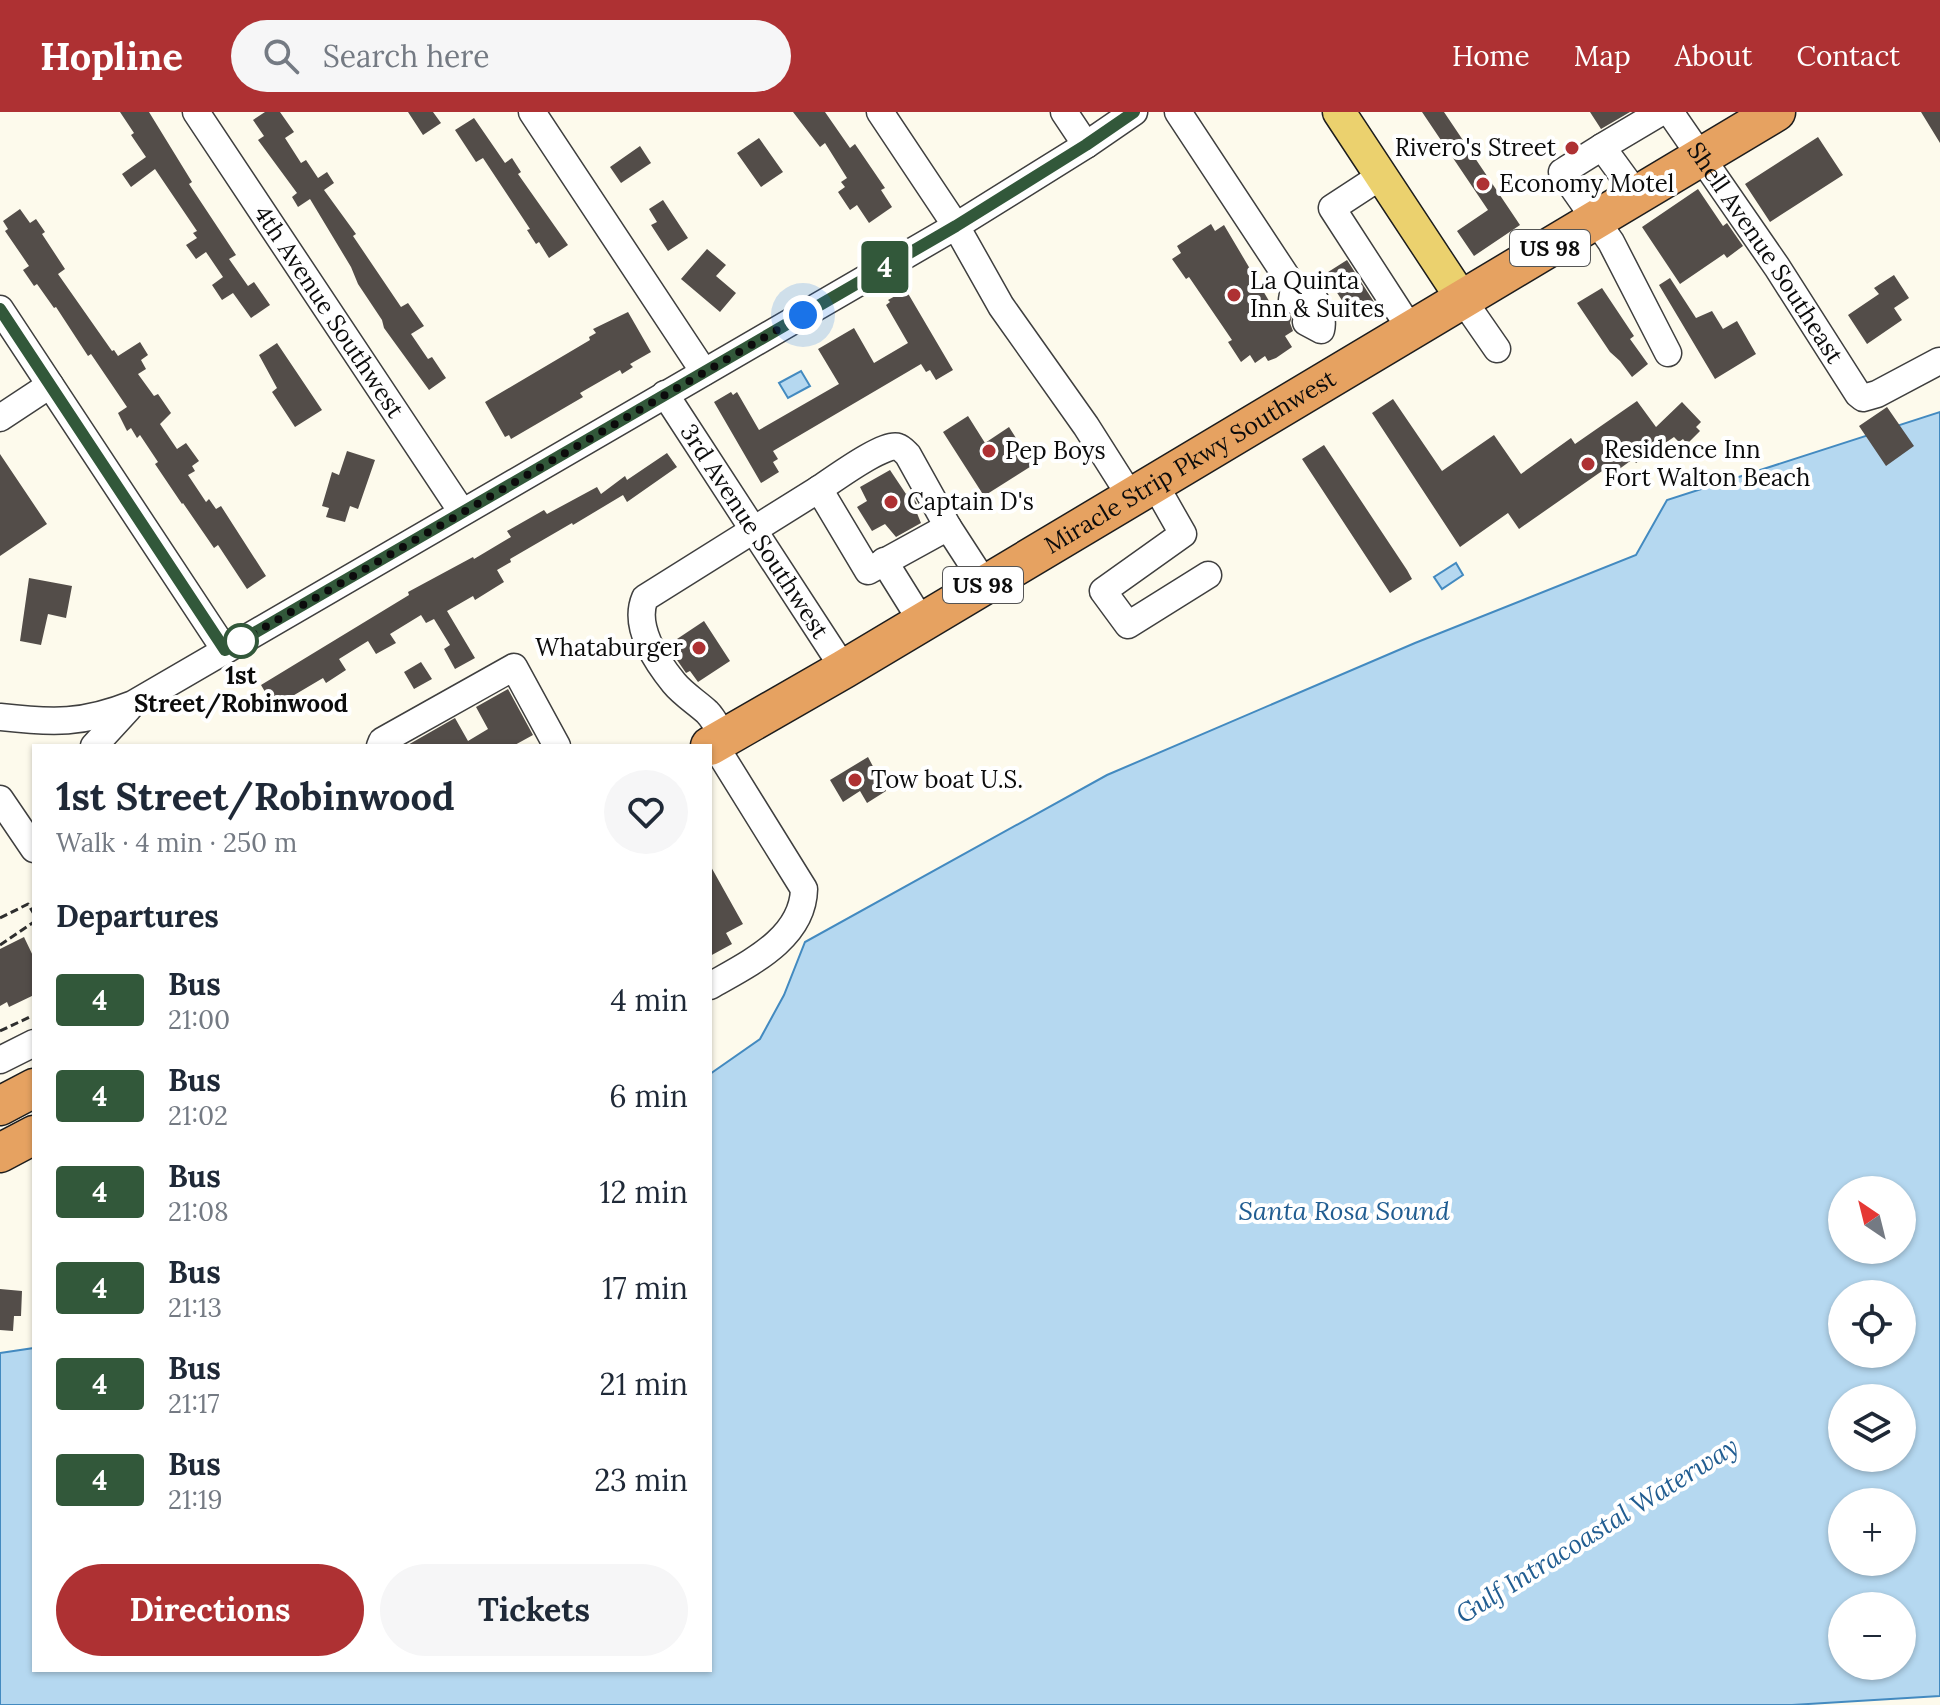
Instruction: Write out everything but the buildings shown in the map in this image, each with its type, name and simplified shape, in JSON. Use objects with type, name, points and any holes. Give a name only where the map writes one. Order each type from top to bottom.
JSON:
[{"type":"highway","name":"US 98","points":[[1463,300],[1776,112]]},
{"type":"highway","name":"Miracle Strip Pkwy Southwest","points":[[716,743],[1463,300]]},
{"type":"highway","points":[[0,1106],[32,1089]]},
{"type":"highway","points":[[0,1153],[32,1136]]},
{"type":"main road","points":[[1339,112],[1463,300]]},
{"type":"street","name":"4th Avenue Southwest","points":[[196,112],[462,512]]},
{"type":"street","points":[[532,112],[704,372]]},
{"type":"street","points":[[880,112],[956,226],[1001,306],[1101,449],[1183,534],[1103,591],[1128,625],[1208,575]]},
{"type":"street","points":[[1064,112],[1086,145]]},
{"type":"street","points":[[96,744],[133,704],[956,226],[1134,112]]},
{"type":"street","points":[[1178,112],[1303,310],[1346,368]]},
{"type":"street","points":[[1661,112],[1562,172],[1611,242],[1668,353]]},
{"type":"street","name":"Shell Avenue Southeast","points":[[1670,112],[1777,267],[1858,394],[1863,398],[1877,394],[1939,361]]},
{"type":"street","points":[[1602,147],[1637,195]]},
{"type":"street","points":[[1381,176],[1332,208],[1411,330]]},
{"type":"street","points":[[1463,300],[1497,349]]},
{"type":"street","points":[[0,309],[225,650]]},
{"type":"street","points":[[0,418],[50,385]]},
{"type":"street","name":"3rd Avenue Southwest","points":[[665,394],[844,669]]},
{"type":"street","points":[[712,985],[765,955],[790,928],[804,906],[804,889],[716,743],[709,714],[674,683],[655,655],[642,625],[640,610],[645,598],[888,447],[898,447],[908,455],[948,527],[985,584]]},
{"type":"street","points":[[819,489],[868,571],[948,527]]},
{"type":"street","points":[[884,561],[922,622]]},
{"type":"street","points":[[381,744],[514,667],[556,744]]},
{"type":"street","points":[[0,717],[39,722],[89,719],[133,704]]},
{"type":"street","points":[[0,799],[32,846]]},
{"type":"street","points":[[0,1060],[32,1044]]},
{"type":"path","points":[[0,918],[28,904],[32,911]]},
{"type":"path","points":[[0,947],[32,923]]},
{"type":"path","points":[[0,1031],[32,1016]]},
{"type":"water","points":[[801,371],[810,386],[788,398],[779,383]]},
{"type":"water","name":"Santa Rosa Sound","points":[[1940,412],[1940,1696],[1792,1705],[0,1705],[0,1353],[32,1348],[32,1672],[712,1672],[712,1073],[760,1039],[784,995],[805,942],[1107,775],[1415,643],[1636,555],[1667,500]]},
{"type":"water","points":[[1456,563],[1463,575],[1442,589],[1434,577]]},
{"type":"bus line","name":"4","points":[[0,309],[225,650],[956,226],[1134,112]]},
{"type":"place","name":"Rivero's Street","points":[[1572,148]]},
{"type":"place","name":"Economy Motel","points":[[1483,184]]},
{"type":"place","name":"La Quinta Inn & Suites","points":[[1234,295]]},
{"type":"place","name":"Pep Boys","points":[[989,451]]},
{"type":"place","name":"Residence Inn Fort Walton Beach","points":[[1588,464]]},
{"type":"place","name":"Captain D's","points":[[891,502]]},
{"type":"place","name":"1st Street/Robinwood","points":[[241,641]]},
{"type":"place","name":"Whataburger","points":[[699,648]]},
{"type":"place","name":"Tow boat U.S.","points":[[855,780]]},
{"type":"route","points":[[241,641],[803,315]]},
{"type":"water label","name":"Gulf Intracoastal Waterway","points":[[1597,1530]]}]
